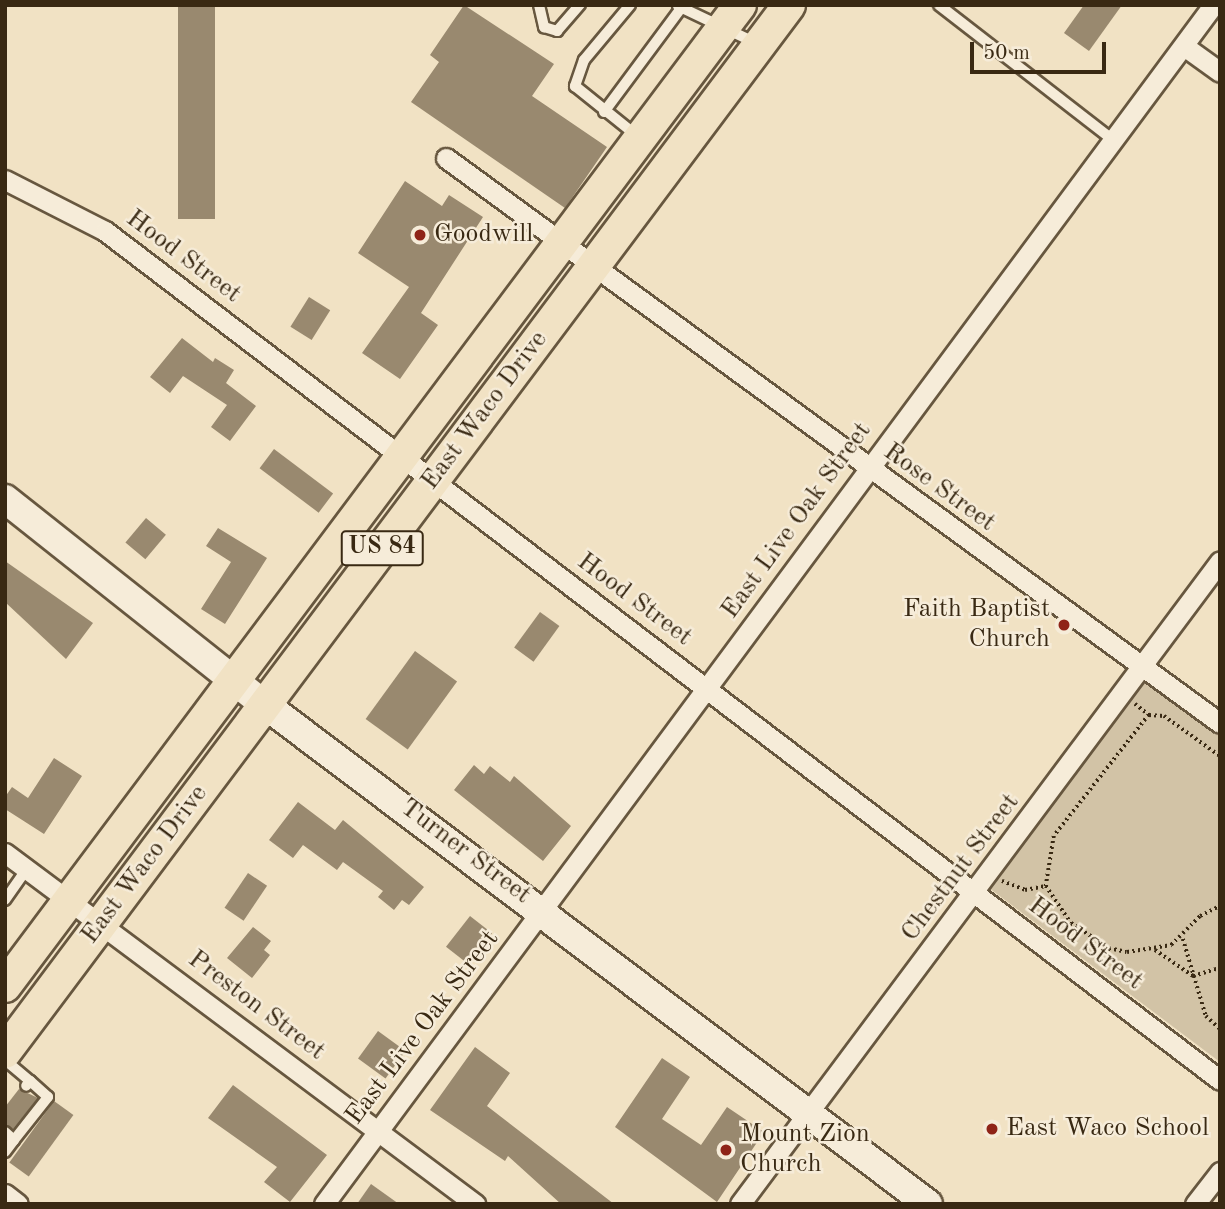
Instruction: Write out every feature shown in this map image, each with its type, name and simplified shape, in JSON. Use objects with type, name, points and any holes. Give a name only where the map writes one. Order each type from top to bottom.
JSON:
[{"type":"main road","name":"East Waco Drive","points":[[5,1052],[264,704],[595,268],[789,5]]},
{"type":"main road","name":"East Waco Drive","points":[[5,986],[733,15]]},
{"type":"street","name":"East Live Oak Street","points":[[324,1204],[1213,5]]},
{"type":"street","points":[[1184,46],[1220,72]]},
{"type":"street","name":"Rose Street","points":[[446,158],[868,469],[1220,723]]},
{"type":"street","name":"Hood Street","points":[[5,180],[105,231],[706,688],[978,888],[1220,1080]]},
{"type":"street","name":"Turner Street","points":[[5,499],[264,704],[543,910],[928,1204]]},
{"type":"street","name":"Chestnut Street","points":[[740,1204],[1220,561]]},
{"type":"street","name":"Preston Street","points":[[5,853],[475,1204]]},
{"type":"street","points":[[1195,1204],[1220,1172]]},
{"type":"street","points":[[5,1194],[18,1204]]},
{"type":"lane","points":[[539,5],[544,27],[557,31],[580,5]]},
{"type":"lane","points":[[629,5],[576,76],[575,86],[604,113],[641,138]]},
{"type":"lane","points":[[939,5],[1112,139]]},
{"type":"lane","points":[[604,113],[680,6],[733,15],[759,45]]},
{"type":"lane","points":[[5,900],[27,869]]},
{"type":"lane","points":[[5,1060],[27,1084],[48,1097],[5,1152]]},
{"type":"lane","points":[[5,1132],[14,1140]]},
{"type":"path","points":[[1122,695],[1149,715],[1164,716],[1220,756]]},
{"type":"path","points":[[1149,715],[1054,836],[1046,886],[1070,922],[1108,948],[1155,950],[1182,939],[1200,916],[1220,906]]},
{"type":"path","points":[[978,888],[1006,882],[1025,890],[1046,886]]},
{"type":"path","points":[[1182,939],[1206,1016],[1220,1029]]},
{"type":"path","points":[[1155,950],[1193,976]]},
{"type":"path","points":[[1193,976],[1220,968]]},
{"type":"shaded area","points":[[1142,678],[1220,737],[1220,1062],[985,885]]},
{"type":"building","points":[[178,5],[215,5],[215,219],[178,219]]},
{"type":"building","points":[[464,5],[554,64],[532,96],[607,147],[565,208],[411,102],[439,62],[430,55]]},
{"type":"building","points":[[1084,5],[1122,5],[1089,51],[1064,33]]},
{"type":"building","name":"Goodwill","points":[[405,181],[442,206],[449,195],[483,217],[421,313],[438,325],[400,379],[362,353],[409,287],[358,253]]},
{"type":"building","points":[[309,297],[330,310],[312,340],[290,327]]},
{"type":"building","points":[[182,338],[213,362],[215,358],[234,370],[226,383],[256,406],[230,441],[211,427],[227,405],[183,376],[170,393],[150,377]]},
{"type":"building","points":[[274,449],[333,494],[319,513],[260,468]]},
{"type":"building","points":[[146,518],[166,535],[145,559],[125,543]]},
{"type":"building","points":[[218,528],[267,558],[225,624],[201,609],[231,562],[206,546]]},
{"type":"building","points":[[5,561],[93,623],[66,659],[5,602]]},
{"type":"building","points":[[540,612],[559,626],[534,662],[514,648]]},
{"type":"building","points":[[415,651],[457,682],[408,750],[366,719]]},
{"type":"building","points":[[54,758],[82,776],[44,834],[5,809],[5,797],[12,787],[28,798]]},
{"type":"building","points":[[474,765],[484,774],[490,766],[510,782],[514,776],[571,826],[543,861],[454,790]]},
{"type":"building","points":[[298,802],[335,830],[343,820],[424,887],[409,905],[402,900],[394,910],[378,897],[383,891],[343,862],[337,870],[303,845],[293,858],[269,840]]},
{"type":"building","points":[[248,873],[267,886],[244,921],[225,908]]},
{"type":"building","points":[[470,916],[492,933],[468,964],[446,947]]},
{"type":"building","points":[[253,927],[271,941],[264,950],[270,955],[252,978],[227,958]]},
{"type":"building","points":[[378,1031],[406,1051],[386,1078],[358,1059]]},
{"type":"building","points":[[475,1047],[510,1073],[487,1106],[614,1204],[561,1204],[508,1156],[505,1161],[430,1110]]},
{"type":"building","points":[[662,1058],[690,1077],[662,1119],[701,1145],[727,1107],[764,1132],[717,1202],[615,1127]]},
{"type":"building","points":[[233,1085],[327,1155],[290,1202],[264,1182],[277,1167],[208,1118]]},
{"type":"building","points":[[19,1089],[38,1098],[13,1129],[5,1124],[5,1107]]},
{"type":"building","points":[[54,1101],[73,1115],[29,1177],[9,1162]]},
{"type":"building","points":[[371,1184],[399,1204],[357,1204]]},
{"type":"place","name":"Goodwill","points":[[420,235]]},
{"type":"place","name":"Faith Baptist Church","points":[[1064,625]]},
{"type":"place","name":"East Waco School","points":[[992,1129]]},
{"type":"place","name":"Mount Zion Church","points":[[726,1150]]}]
